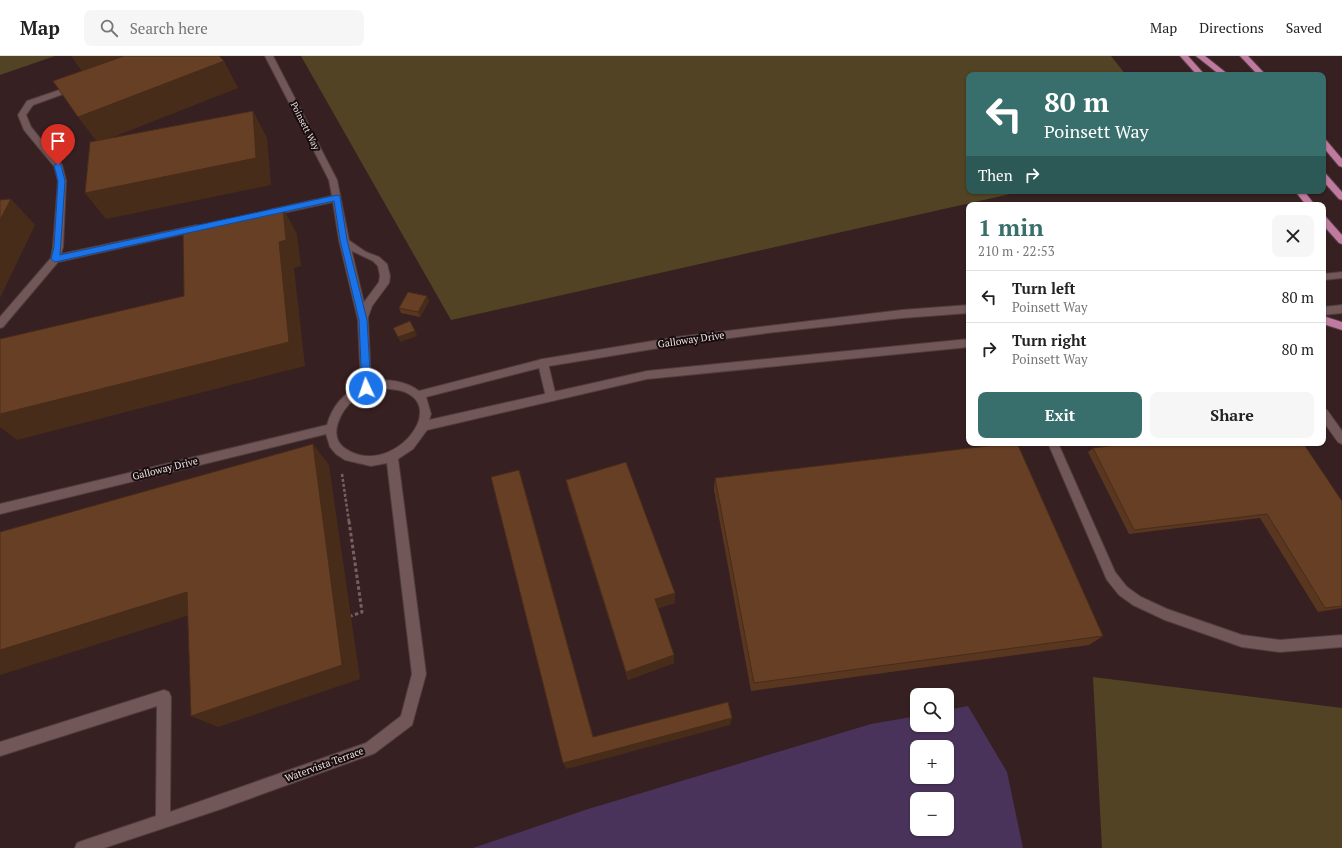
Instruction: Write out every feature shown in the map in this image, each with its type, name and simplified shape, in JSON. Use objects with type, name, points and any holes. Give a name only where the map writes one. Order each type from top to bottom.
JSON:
[{"type":"main road","points":[[1184,56],[1197,72]]},
{"type":"main road","points":[[1200,56],[1221,72]]},
{"type":"main road","points":[[1244,56],[1259,72]]},
{"type":"main road","points":[[1326,145],[1342,164]]},
{"type":"main road","points":[[1326,179],[1342,197]]},
{"type":"main road","points":[[1302,194],[1308,202]]},
{"type":"main road","points":[[1326,223],[1342,242]]},
{"type":"main road","points":[[1326,321],[1342,326]]},
{"type":"street","name":"Poinsett Way","points":[[269,56],[333,180],[344,240],[363,320],[366,388]]},
{"type":"street","points":[[0,324],[55,259],[58,247],[62,181],[58,165],[27,128],[22,115],[30,103],[80,85]]},
{"type":"street","points":[[260,215],[337,198]]},
{"type":"street","points":[[55,259],[206,227]]},
{"type":"street","points":[[344,240],[363,254],[376,259],[382,264],[384,283],[367,305],[363,320]]},
{"type":"street","points":[[1326,277],[1342,275]]},
{"type":"street","name":"Galloway Drive","points":[[418,394],[543,363],[677,341],[902,314],[966,309]]},
{"type":"street","points":[[1326,311],[1342,309]]},
{"type":"street","points":[[424,426],[647,375],[966,343]]},
{"type":"street","points":[[543,363],[551,397]]},
{"type":"street","points":[[381,384],[395,384],[408,388],[418,394],[424,404],[426,417],[421,432],[409,446],[392,456],[377,460],[362,460],[349,456],[338,449],[332,439],[331,428],[334,415],[342,404],[353,394],[366,388],[381,384]]},
{"type":"street","points":[[1326,417],[1342,439]]},
{"type":"street","name":"Galloway Drive","points":[[0,509],[331,428]]},
{"type":"street","points":[[1054,446],[1111,576],[1123,591],[1137,601],[1165,614],[1242,641],[1280,646],[1342,641]]},
{"type":"street","name":"Watervista Terrace","points":[[82,848],[221,802],[370,748],[408,720],[419,674],[392,456]]},
{"type":"street","points":[[0,749],[164,697],[163,821]]},
{"type":"path","points":[[342,473],[362,612],[350,616]]},
{"type":"shaded area","points":[[0,56],[55,56],[0,75]]},
{"type":"shaded area","points":[[301,56],[1111,56],[1124,72],[966,72],[966,194],[1011,194],[975,202],[966,202],[966,204],[451,320]]},
{"type":"shaded area","points":[[1093,677],[1342,708],[1342,848],[1102,848]]},
{"type":"shaded area","points":[[968,706],[1007,772],[1023,848],[473,848],[585,810],[871,724],[910,717],[910,732],[954,732],[954,709]]},
{"type":"building","points":[[124,56],[219,56],[224,61],[78,117],[53,81]]},
{"type":"building","points":[[253,111],[256,158],[85,193],[90,142]]},
{"type":"building","points":[[11,199],[0,220],[0,200]]},
{"type":"building","points":[[283,208],[286,240],[279,242],[289,342],[0,414],[0,339],[184,296],[183,230]]},
{"type":"building","points":[[408,292],[427,296],[418,312],[399,308]]},
{"type":"building","points":[[410,321],[415,331],[398,337],[393,328]]},
{"type":"building","points":[[313,444],[342,665],[191,716],[187,592],[0,650],[0,532]]},
{"type":"building","points":[[987,446],[1018,446],[1103,636],[754,683],[715,478]]},
{"type":"building","points":[[1109,446],[1305,446],[1342,501],[1342,606],[1325,608],[1267,514],[1134,530],[1093,448]]},
{"type":"building","points":[[626,462],[675,593],[655,599],[674,655],[626,672],[566,480]]},
{"type":"building","points":[[519,470],[593,737],[728,702],[732,718],[563,763],[491,477]]},
{"type":"route","points":[[58,165],[62,181],[58,247],[55,259],[337,198],[344,240],[363,320],[366,388]]}]
